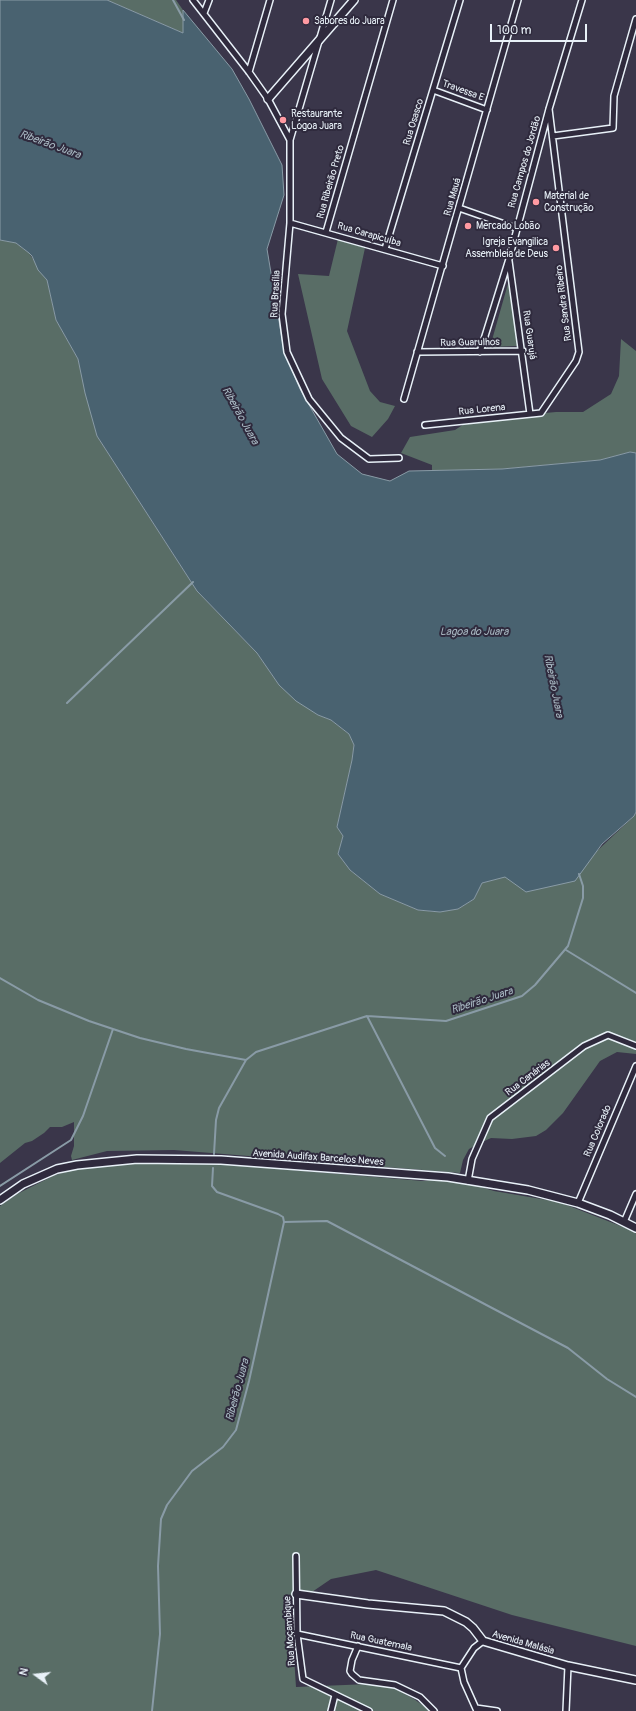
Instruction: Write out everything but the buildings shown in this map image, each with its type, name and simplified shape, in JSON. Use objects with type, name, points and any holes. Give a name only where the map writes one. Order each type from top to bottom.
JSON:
[{"type":"main road","points":[[268,99],[320,41],[354,0]]},
{"type":"main road","name":"Avenida Audifax Barcelos Neves","points":[[0,1200],[23,1184],[57,1169],[97,1162],[137,1159],[221,1160],[468,1180],[528,1190],[578,1203],[610,1215],[636,1228]]},
{"type":"main road","name":"Avenida Malásia","points":[[296,1594],[368,1604],[444,1611],[470,1625],[483,1641],[568,1666],[636,1680]]},
{"type":"street","name":"Rua Brasília","points":[[193,0],[250,72],[268,99],[290,140],[290,223],[282,314],[287,352],[310,399],[340,438],[369,459],[399,458]]},
{"type":"street","points":[[204,13],[209,0]]},
{"type":"street","points":[[250,72],[270,0]]},
{"type":"street","points":[[290,140],[331,0]]},
{"type":"street","name":"Rua Ribeirão Preto","points":[[326,232],[393,0]]},
{"type":"street","name":"Rua Osasco","points":[[385,249],[460,0]]},
{"type":"street","name":"Rua Mauá","points":[[404,399],[518,0]]},
{"type":"street","name":"Rua Campos do Jordão","points":[[480,352],[509,259],[516,228],[549,109],[582,0]]},
{"type":"street","points":[[553,136],[613,128],[614,96],[636,18]]},
{"type":"street","name":"Travessa E","points":[[433,90],[487,110]]},
{"type":"street","name":"Rua Sandra Ribeiro","points":[[541,413],[576,361],[579,352],[549,109]]},
{"type":"street","points":[[459,208],[516,228]]},
{"type":"street","name":"Rua Carapicuíba","points":[[290,223],[443,266]]},
{"type":"street","name":"Rua Guarujá","points":[[509,259],[530,414]]},
{"type":"street","name":"Rua Guarulhos","points":[[417,352],[522,351]]},
{"type":"street","name":"Rua Lorena","points":[[425,425],[541,413]]},
{"type":"street","name":"Rua Canárias","points":[[468,1180],[472,1159],[490,1118],[584,1046],[608,1035],[636,1046]]},
{"type":"street","name":"Rua Colorado","points":[[578,1203],[636,1066]]},
{"type":"street","points":[[624,1222],[636,1194]]},
{"type":"street","name":"Rua Moçambique","points":[[296,1556],[297,1634],[302,1679],[369,1711]]},
{"type":"street","name":"Rua Guatemala","points":[[297,1634],[461,1668]]},
{"type":"street","points":[[483,1641],[474,1648],[461,1668],[464,1682],[476,1710],[497,1711]]},
{"type":"street","points":[[358,1646],[352,1660],[350,1671],[359,1680],[395,1685],[420,1698],[434,1711]]},
{"type":"street","points":[[566,1711],[568,1666]]},
{"type":"street","points":[[331,1711],[335,1695]]},
{"type":"green space","points":[[107,0],[176,0],[183,10],[183,33]]},
{"type":"green space","points":[[338,239],[365,248],[347,331],[370,391],[380,402],[395,406],[388,419],[372,437],[351,426],[322,379],[298,274],[329,276]]},
{"type":"green space","points":[[0,240],[16,243],[29,253],[47,280],[56,320],[78,359],[97,436],[197,591],[257,653],[279,685],[318,715],[331,720],[349,734],[354,745],[337,827],[343,836],[338,854],[350,870],[380,894],[418,910],[439,912],[458,909],[474,899],[482,883],[598,850],[634,816],[636,812],[636,1054],[617,1052],[600,1061],[563,1113],[546,1130],[536,1136],[512,1139],[491,1138],[478,1144],[469,1149],[463,1160],[460,1173],[174,1150],[107,1151],[72,1160],[71,1156],[74,1146],[74,1122],[62,1127],[50,1127],[32,1141],[25,1143],[0,1163]]},
{"type":"green space","points":[[511,273],[517,346],[490,347]]},
{"type":"green space","points":[[621,339],[636,351],[636,453],[630,452],[600,460],[502,469],[432,471],[432,465],[401,453],[410,437],[455,430],[470,420],[556,412],[583,412],[611,394],[619,376]]},
{"type":"green space","points":[[108,1160],[174,1160],[423,1181],[448,1177],[494,1191],[559,1202],[636,1232],[636,1646],[512,1615],[376,1570],[331,1579],[312,1592],[296,1594],[292,1592],[291,1611],[296,1687],[369,1684],[392,1687],[414,1699],[431,1711],[0,1711],[0,1206],[17,1194],[55,1175]]},
{"type":"water","name":"Lagoa do Juara","points":[[0,0],[107,0],[183,33],[183,10],[232,69],[249,99],[282,165],[284,195],[267,249],[284,351],[300,389],[337,454],[362,474],[390,481],[409,471],[502,469],[600,460],[630,452],[636,453],[636,812],[634,816],[602,844],[575,881],[526,892],[505,877],[482,883],[474,899],[458,909],[440,912],[418,910],[380,894],[350,870],[338,854],[343,836],[337,827],[354,745],[349,734],[331,720],[318,715],[296,701],[279,685],[257,653],[197,591],[97,436],[85,393],[78,359],[56,320],[47,280],[38,270],[32,256],[29,253],[16,243],[0,240]]},
{"type":"waterway","points":[[173,0],[184,20]]},
{"type":"waterway","points":[[67,703],[193,582]]},
{"type":"waterway","name":"Ribeirão Juara","points":[[214,1154],[216,1120],[219,1108],[246,1060],[256,1052],[367,1016],[446,1021],[522,996],[535,985],[568,946],[583,898],[583,886],[579,874]]},
{"type":"waterway","points":[[566,950],[636,993]]},
{"type":"waterway","points":[[0,978],[38,1000],[89,1021],[140,1038],[186,1049],[246,1060]]},
{"type":"waterway","points":[[367,1016],[435,1148],[445,1156]]},
{"type":"waterway","points":[[0,1186],[71,1140],[83,1116],[113,1029]]},
{"type":"waterway","name":"Ribeirão Juara","points":[[152,1711],[160,1634],[158,1566],[161,1519],[167,1505],[192,1471],[223,1447],[236,1430],[249,1381],[284,1222],[283,1217],[278,1214],[217,1192],[212,1186],[213,1168]]},
{"type":"waterway","points":[[284,1222],[327,1221],[568,1348],[607,1379],[636,1397]]},
{"type":"place","name":"Sabores do Juara","points":[[306,21]]},
{"type":"place","name":"Restaurante Logoa Juara","points":[[283,120]]},
{"type":"place","name":"Material de Construção","points":[[536,202]]},
{"type":"place","name":"Mercado Lobão","points":[[468,226]]},
{"type":"place","name":"Igreja Evangilica Assembleia de Deus","points":[[556,248]]}]
